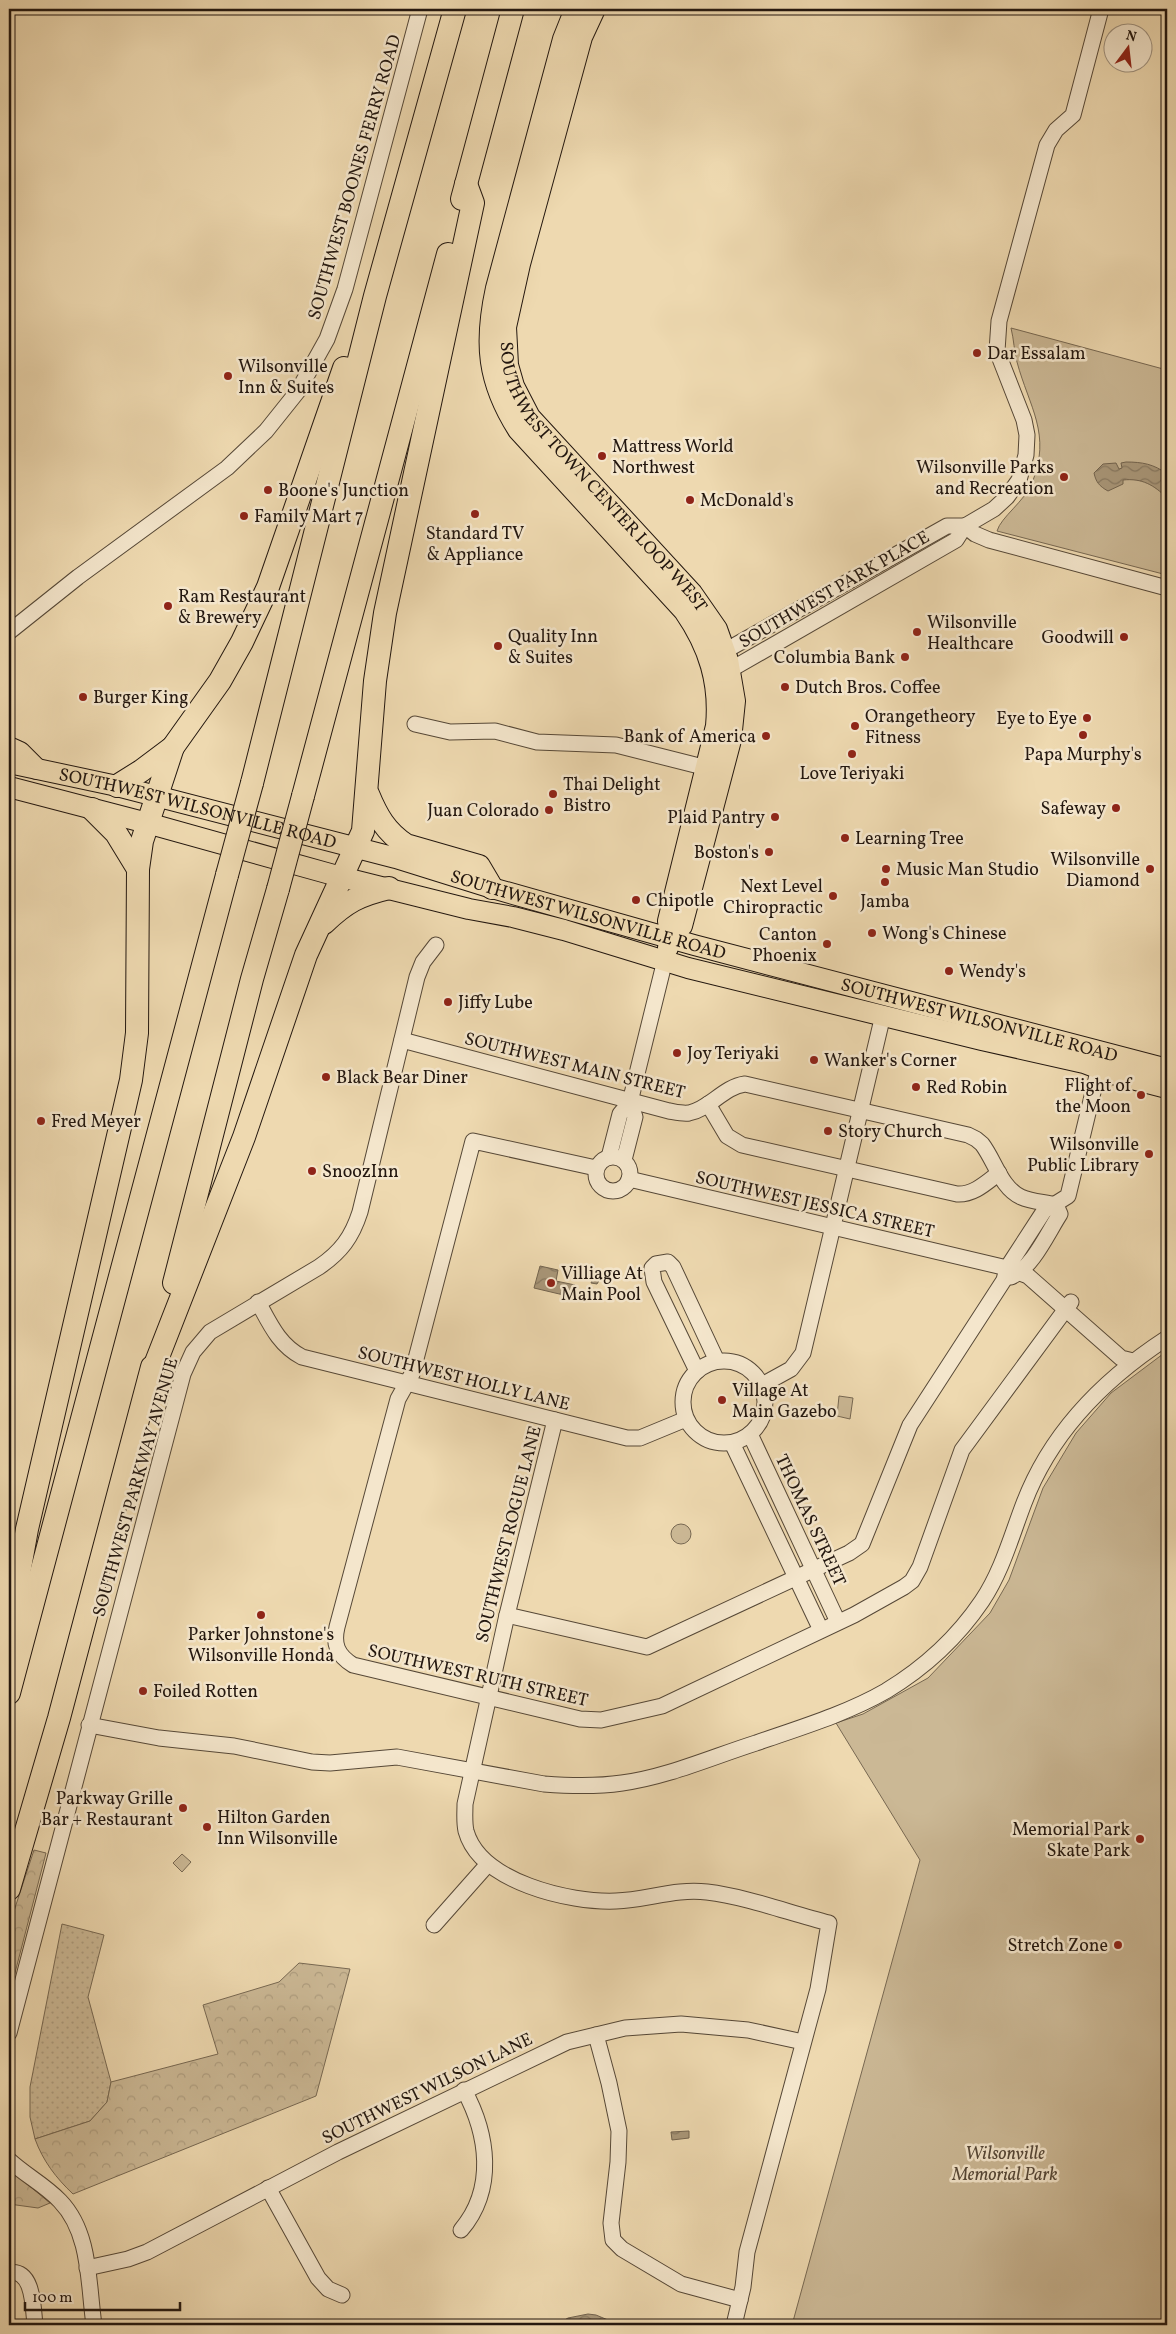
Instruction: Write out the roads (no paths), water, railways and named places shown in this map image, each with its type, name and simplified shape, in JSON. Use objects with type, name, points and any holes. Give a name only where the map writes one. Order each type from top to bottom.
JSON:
[{"type":"highway","points":[[9,1693],[252,783],[375,296],[455,9]]},
{"type":"highway","points":[[9,1889],[59,1718],[149,1380],[252,980],[513,9]]},
{"type":"highway","points":[[149,1380],[244,1137],[317,928],[362,831],[367,791],[375,681],[385,613],[473,204],[466,184]]},
{"type":"highway","points":[[117,786],[141,772],[172,747],[220,681],[242,642],[268,587],[341,373],[375,296]]},
{"type":"highway","points":[[9,1629],[27,1528],[131,1080],[137,1010],[138,869],[147,823],[158,796],[172,747]]},
{"type":"highway","points":[[367,791],[379,819],[396,839],[406,845],[479,866],[492,888]]},
{"type":"highway","points":[[92,809],[116,833],[138,869]]},
{"type":"highway","points":[[317,928],[342,905],[354,898],[389,888]]},
{"type":"main road","name":"SOUTHWEST TOWN CENTER LOOP WEST","points":[[575,9],[563,39],[496,288],[489,324],[488,349],[491,370],[499,396],[518,430],[684,612],[720,665]]},
{"type":"main road","name":"SOUTHWEST TOWN CENTER LOOP WEST","points":[[595,9],[582,38],[572,70],[508,313],[506,350],[508,365],[521,404],[530,417],[692,593],[716,629],[720,665],[735,715],[715,770],[682,926],[670,937],[665,960]]},
{"type":"main road","points":[[9,747],[20,752],[38,770]]},
{"type":"main road","name":"SOUTHWEST WILSONVILLE ROAD","points":[[9,763],[158,796],[355,848],[874,994],[1101,1061],[1167,1088]]},
{"type":"main road","name":"SOUTHWEST WILSONVILLE ROAD","points":[[9,787],[341,877],[469,909],[513,917],[564,930],[688,968],[883,1016],[1084,1063],[1101,1061],[1167,1069]]},
{"type":"street","name":"SOUTHWEST BOONES FERRY ROAD","points":[[9,632],[78,577],[227,468],[266,431],[298,391],[327,339],[341,303],[420,9]]},
{"type":"street","name":"SOUTHWEST PARK PLACE","points":[[720,665],[956,540],[966,526],[1002,504],[1016,486],[1024,467],[1027,450],[1026,426],[999,360],[997,331],[1047,145],[1056,130],[1072,115],[1101,9]]},
{"type":"street","points":[[966,526],[975,534],[989,540],[1167,588]]},
{"type":"street","points":[[415,724],[450,732],[495,731],[537,742],[616,745],[715,770]]},
{"type":"street","name":"SOUTHWEST PARKWAY AVENUE","points":[[9,2033],[177,1391],[186,1365],[197,1346],[210,1332],[328,1262],[339,1252],[351,1235],[360,1212],[417,977],[423,962],[436,945]]},
{"type":"street","name":"SOUTHWEST TOWN CENTER LOOP WEST","points":[[609,1157],[620,1114],[630,1102],[665,960]]},
{"type":"street","points":[[762,1385],[790,1370],[803,1353],[883,1016]]},
{"type":"street","name":"SOUTHWEST MAIN STREET","points":[[402,1040],[630,1102],[687,1114],[708,1104],[730,1088],[745,1084],[976,1139],[986,1149],[1009,1188],[1015,1194],[1024,1198],[1056,1205]]},
{"type":"street","points":[[507,1615],[647,1647],[849,1553],[866,1539],[884,1484],[910,1425],[1010,1269],[1044,1211],[1068,1196],[1101,1061]]},
{"type":"street","name":"SOUTHWEST TOWN CENTER LOOP WEST","points":[[624,1160],[635,1117],[630,1102]]},
{"type":"street","points":[[708,1104],[727,1136],[734,1141],[848,1169],[966,1195],[1000,1173]]},
{"type":"street","name":"SOUTHWEST RUTH STREET","points":[[596,1168],[473,1141],[412,1374],[398,1399],[334,1639],[337,1651],[344,1660],[353,1664],[580,1719],[601,1720],[662,1706],[838,1622],[912,1581],[920,1567],[965,1446],[1068,1306]]},
{"type":"street","points":[[609,1157],[618,1157],[624,1160],[630,1172],[629,1179],[621,1189],[608,1190],[598,1182],[596,1168],[600,1162],[609,1157]]},
{"type":"street","name":"SOUTHWEST JESSICA STREET","points":[[629,1179],[1010,1269],[1028,1276],[1068,1306],[1122,1358],[1133,1361]]},
{"type":"street","points":[[697,1371],[654,1282],[652,1268],[656,1264],[668,1262],[674,1267],[717,1361]]},
{"type":"street","name":"SOUTHWEST HOLLY LANE","points":[[258,1302],[279,1340],[289,1351],[302,1358],[406,1385],[634,1438],[653,1434],[686,1420]]},
{"type":"street","points":[[89,1725],[159,1738],[234,1746],[312,1762],[345,1762],[388,1756],[544,1784],[568,1786],[599,1786],[640,1780],[788,1732],[859,1704],[886,1691],[928,1661],[971,1616],[996,1578],[1031,1488],[1056,1442],[1087,1402],[1108,1381],[1167,1338]]},
{"type":"street","points":[[717,1361],[739,1363],[748,1369],[762,1385],[766,1400],[765,1409],[758,1426],[750,1434],[732,1443],[722,1444],[703,1438],[695,1432],[686,1420],[683,1395],[686,1384],[697,1371],[707,1364],[717,1361]]},
{"type":"street","name":"SOUTHWEST ROGUE LANE","points":[[555,1420],[488,1696],[465,1804],[466,1831],[473,1846],[488,1864],[508,1877],[577,1899],[617,1901],[676,1892],[706,1892],[829,1922],[822,1973],[803,2042]]},
{"type":"street","name":"THOMAS STREET","points":[[750,1434],[838,1622]]},
{"type":"street","points":[[732,1443],[821,1630]]},
{"type":"street","points":[[434,1925],[488,1864]]},
{"type":"street","name":"SOUTHWEST WILSON LANE","points":[[87,2268],[137,2256],[464,2090],[553,2048],[596,2035],[639,2026],[693,2024],[748,2030],[803,2042]]},
{"type":"street","points":[[596,2035],[619,2131],[618,2162],[611,2223],[613,2240],[622,2249],[681,2284],[740,2300]]},
{"type":"street","points":[[734,2325],[740,2300],[747,2252],[803,2042]]},
{"type":"street","points":[[461,2230],[470,2220],[478,2200],[485,2155],[479,2120],[464,2090]]},
{"type":"street","points":[[9,2160],[25,2175],[60,2200],[69,2211],[79,2230],[87,2268],[94,2325]]},
{"type":"street","points":[[268,2188],[318,2278],[328,2289],[342,2294]]},
{"type":"street","points":[[9,2274],[14,2272],[23,2276],[29,2286],[35,2325]]},
{"type":"water","points":[[1116,463],[1119,469],[1122,468],[1121,463],[1148,464],[1167,474],[1167,498],[1157,489],[1142,481],[1123,480],[1123,484],[1108,491],[1098,484],[1094,473],[1103,464]]},
{"type":"water","name":"Villiage At Main Pool","points":[[540,1266],[558,1270],[556,1281],[575,1285],[572,1297],[534,1288]]},
{"type":"water","points":[[595,1269],[603,1274],[597,1284],[591,1283],[593,1278],[590,1270]]},
{"type":"water","points":[[689,2131],[689,2138],[672,2140],[671,2132]]},
{"type":"water","points":[[588,2314],[596,2315],[620,2325],[556,2325],[568,2318]]},
{"type":"place","name":"Dar Essalam","points":[[977,353]]},
{"type":"place","name":"Wilsonville Inn & Suites","points":[[228,376]]},
{"type":"place","name":"Mattress World Northwest","points":[[602,456]]},
{"type":"place","name":"Wilsonville Parks and Recreation","points":[[1064,477]]},
{"type":"place","name":"Boone's Junction","points":[[268,490]]},
{"type":"place","name":"McDonald's","points":[[690,500]]},
{"type":"place","name":"Standard TV & Appliance","points":[[475,514]]},
{"type":"place","name":"Family Mart 7","points":[[244,516]]},
{"type":"place","name":"Ram Restaurant & Brewery","points":[[168,606]]},
{"type":"place","name":"Wilsonville Healthcare","points":[[917,632]]},
{"type":"place","name":"Goodwill","points":[[1124,637]]},
{"type":"place","name":"Quality Inn & Suites","points":[[498,646]]},
{"type":"place","name":"Columbia Bank","points":[[905,657]]},
{"type":"place","name":"Dutch Bros. Coffee","points":[[785,687]]},
{"type":"place","name":"Burger King","points":[[83,697]]},
{"type":"place","name":"Eye to Eye","points":[[1087,718]]},
{"type":"place","name":"Orangetheory Fitness","points":[[855,726]]},
{"type":"place","name":"Papa Murphy's","points":[[1083,735]]},
{"type":"place","name":"Bank of America","points":[[766,736]]},
{"type":"place","name":"Love Teriyaki","points":[[852,754]]},
{"type":"place","name":"Thai Delight Bistro","points":[[553,794]]},
{"type":"place","name":"Safeway","points":[[1116,808]]},
{"type":"place","name":"Juan Colorado","points":[[549,810]]},
{"type":"place","name":"Plaid Pantry","points":[[775,817]]},
{"type":"place","name":"Learning Tree","points":[[845,838]]},
{"type":"place","name":"Boston's","points":[[769,852]]},
{"type":"place","name":"Music Man Studio","points":[[886,869]]},
{"type":"place","name":"Wilsonville Diamond","points":[[1150,869]]},
{"type":"place","name":"Jamba","points":[[885,882]]},
{"type":"place","name":"Next Level Chiropractic","points":[[833,896]]},
{"type":"place","name":"Chipotle","points":[[636,900]]},
{"type":"place","name":"Wong's Chinese","points":[[872,933]]},
{"type":"place","name":"Canton Phoenix","points":[[827,944]]},
{"type":"place","name":"Wendy's","points":[[949,971]]},
{"type":"place","name":"Jiffy Lube","points":[[448,1002]]},
{"type":"place","name":"Joy Teriyaki","points":[[677,1053]]},
{"type":"place","name":"Wanker's Corner","points":[[814,1060]]},
{"type":"place","name":"Black Bear Diner","points":[[326,1077]]},
{"type":"place","name":"Red Robin","points":[[916,1087]]},
{"type":"place","name":"Flight of the Moon","points":[[1141,1095]]},
{"type":"place","name":"Fred Meyer","points":[[41,1121]]},
{"type":"place","name":"Story Church","points":[[828,1131]]},
{"type":"place","name":"Wilsonville Public Library","points":[[1149,1154]]},
{"type":"place","name":"SnoozInn","points":[[312,1171]]},
{"type":"place","name":"Villiage At Main Pool","points":[[551,1283]]},
{"type":"place","name":"Village At Main Gazebo","points":[[722,1400]]},
{"type":"place","name":"Parker Johnstone's Wilsonville Honda","points":[[261,1615]]},
{"type":"place","name":"Foiled Rotten","points":[[143,1691]]},
{"type":"place","name":"Parkway Grille Bar + Restaurant","points":[[183,1808]]},
{"type":"place","name":"Hilton Garden Inn Wilsonville","points":[[207,1827]]},
{"type":"place","name":"Memorial Park Skate Park","points":[[1140,1839]]},
{"type":"place","name":"Stretch Zone","points":[[1118,1945]]},
{"type":"park label","name":"Wilsonville Memorial Park","points":[[1005,2163]]}]
